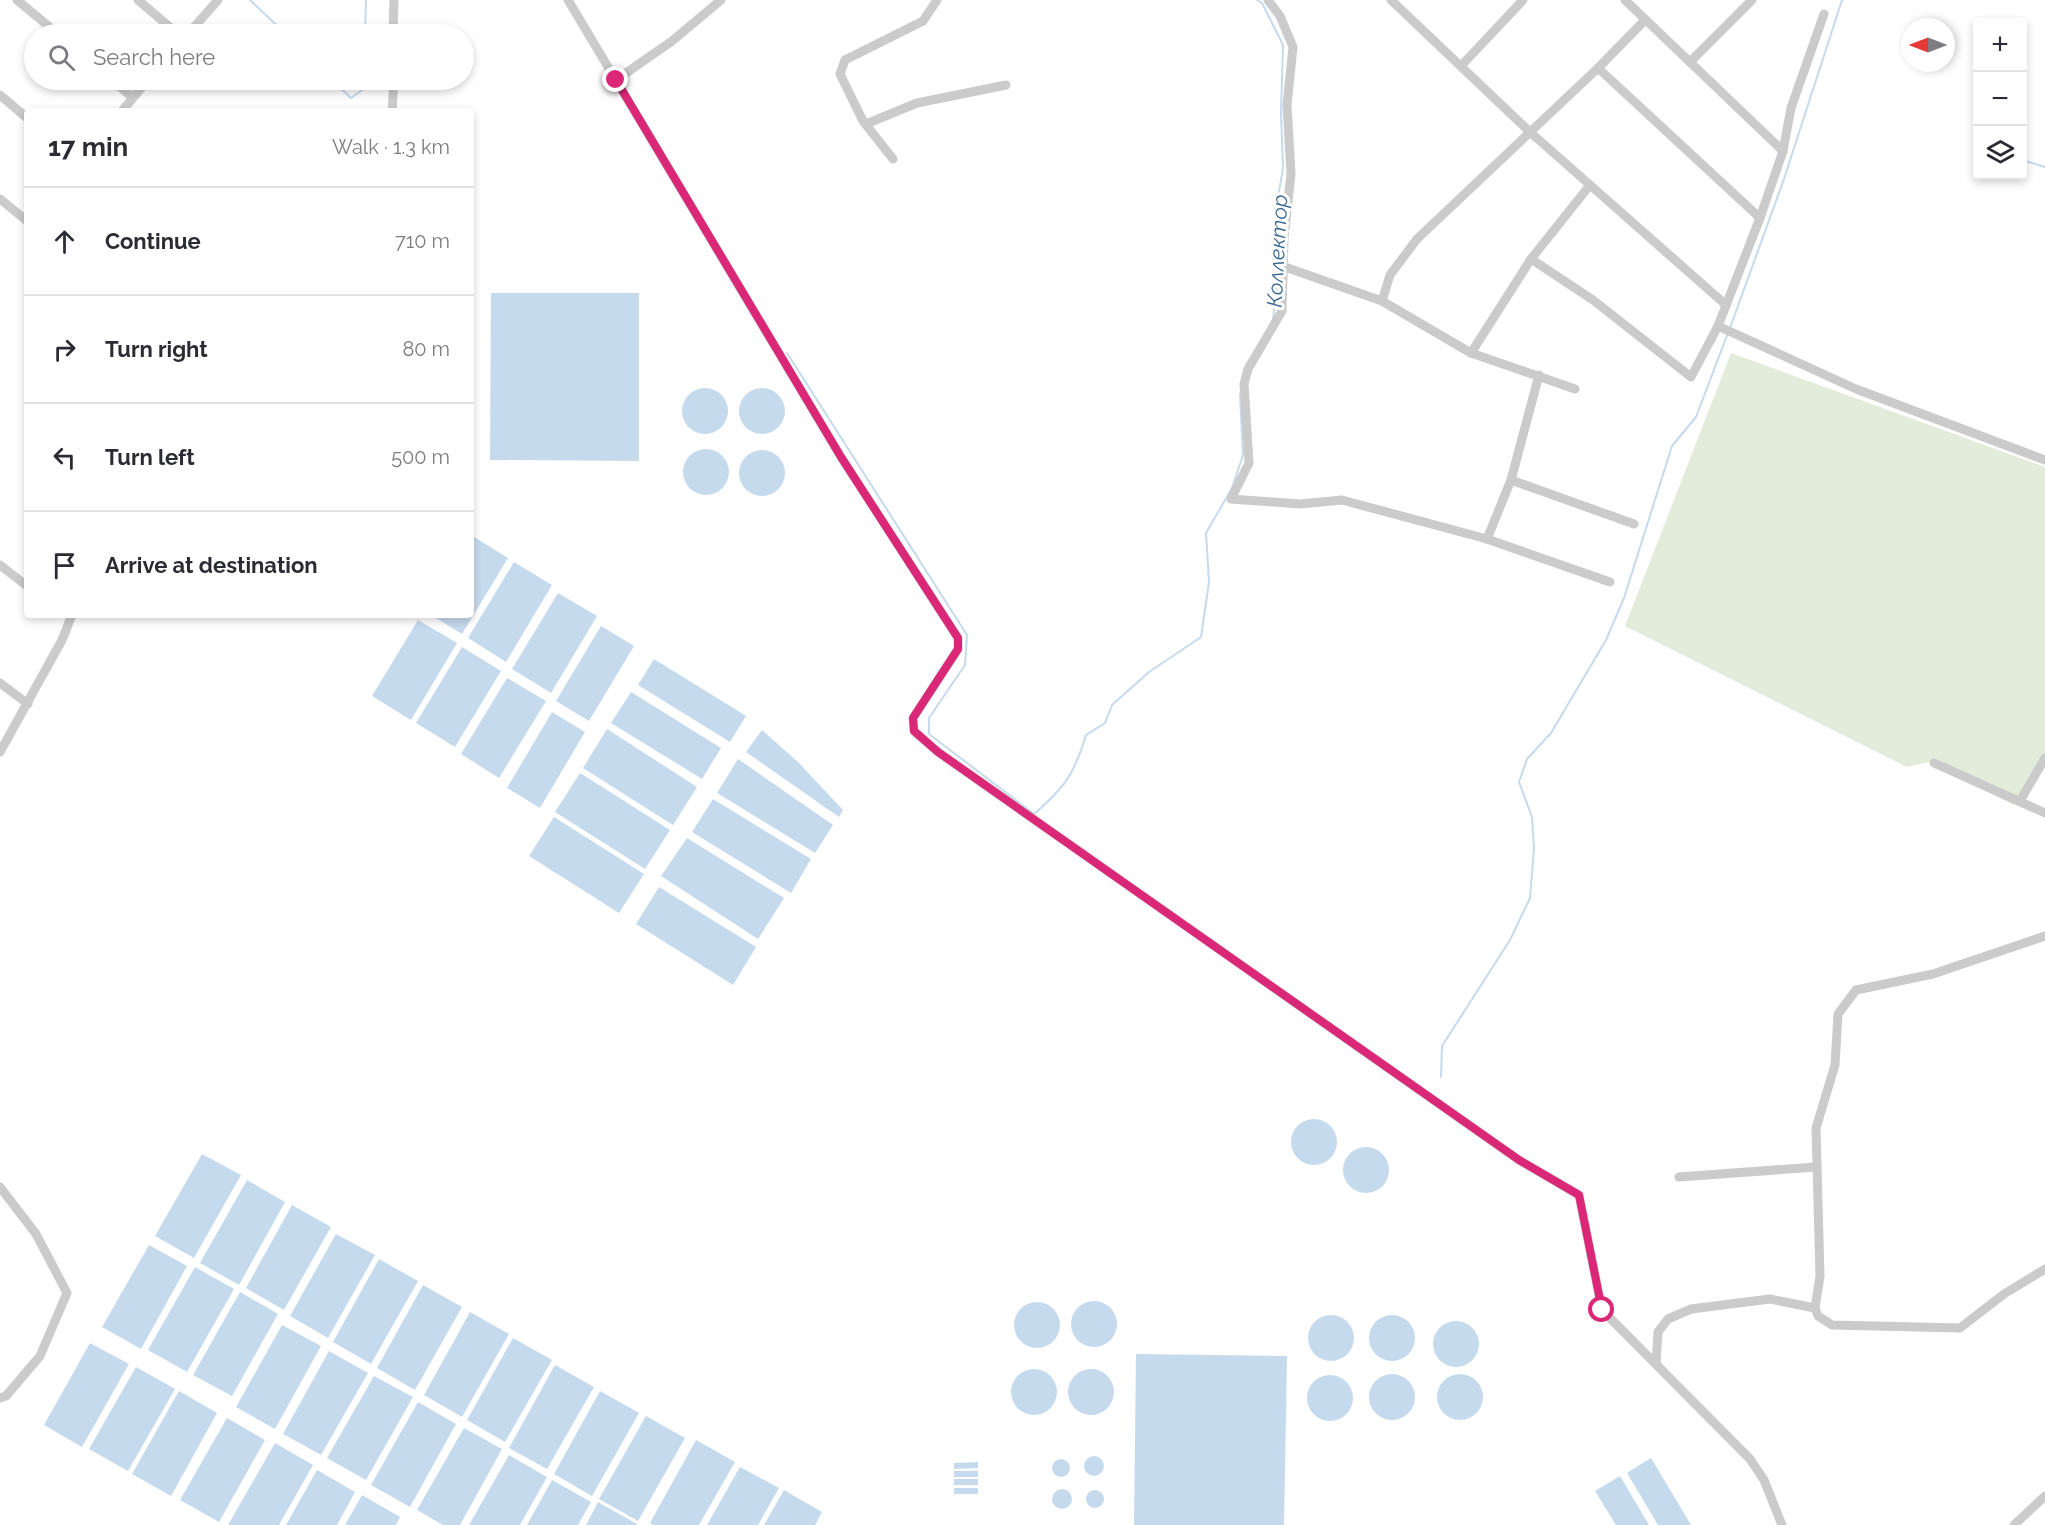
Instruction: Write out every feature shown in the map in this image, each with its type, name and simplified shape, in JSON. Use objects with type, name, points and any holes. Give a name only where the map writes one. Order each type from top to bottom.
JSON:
[{"type":"street","points":[[17,0],[46,24]]},
{"type":"street","points":[[138,0],[166,24]]},
{"type":"street","points":[[197,24],[218,0]]},
{"type":"street","points":[[393,24],[394,0]]},
{"type":"street","points":[[568,0],[841,457],[958,638],[958,649],[913,718],[914,731],[938,752],[1519,1160],[1579,1195],[1599,1303],[1611,1322],[1656,1364],[1758,1469],[1782,1525]]},
{"type":"street","points":[[616,80],[672,41],[721,0]]},
{"type":"street","points":[[893,159],[866,124],[840,74],[845,60],[923,21],[937,0]]},
{"type":"street","points":[[1268,0],[1280,16],[1293,47],[1287,105],[1291,174],[1284,238],[1286,267],[1282,311],[1248,369],[1244,384],[1249,464],[1231,499],[1300,504],[1342,500],[1487,539],[1610,582]]},
{"type":"street","points":[[1391,0],[1530,132],[1726,304]]},
{"type":"street","points":[[1461,66],[1523,0]]},
{"type":"street","points":[[1625,0],[1783,151]]},
{"type":"street","points":[[1690,63],[1752,0]]},
{"type":"street","points":[[1531,259],[1593,300],[1691,377],[1725,330],[1726,304],[1760,218],[1783,151],[1791,108],[1824,14]]},
{"type":"street","points":[[1382,301],[1390,275],[1417,239],[1598,69],[1645,20]]},
{"type":"street","points":[[1598,69],[1760,218]]},
{"type":"street","points":[[866,124],[917,103],[1006,85]]},
{"type":"street","points":[[124,90],[132,96]]},
{"type":"street","points":[[124,108],[138,90]]},
{"type":"street","points":[[392,108],[393,90]]},
{"type":"street","points":[[0,95],[24,115]]},
{"type":"street","points":[[1471,353],[1531,259],[1590,185]]},
{"type":"street","points":[[0,199],[24,219]]},
{"type":"street","points":[[1286,267],[1382,301],[1471,353],[1575,389]]},
{"type":"street","points":[[1725,330],[1856,389],[2045,460]]},
{"type":"street","points":[[1487,539],[1511,480],[1539,375]]},
{"type":"street","points":[[1511,480],[1634,524]]},
{"type":"street","points":[[0,566],[24,584]]},
{"type":"street","points":[[0,752],[62,640],[71,618]]},
{"type":"street","points":[[0,683],[28,704]]},
{"type":"street","points":[[2020,801],[2045,758]]},
{"type":"street","points":[[1934,763],[2045,813]]},
{"type":"street","points":[[2045,936],[1933,974],[1856,990],[1838,1014],[1835,1065],[1815,1128],[1820,1276],[1815,1308],[1818,1316],[1832,1325],[1960,1328],[2004,1293],[2045,1269]]},
{"type":"street","points":[[1679,1177],[1815,1167]]},
{"type":"street","points":[[0,1187],[36,1234],[67,1293],[40,1356],[6,1396],[0,1398]]},
{"type":"street","points":[[1656,1364],[1658,1332],[1668,1319],[1691,1309],[1770,1299],[1815,1308]]},
{"type":"street","points":[[2014,1525],[2024,1513],[2045,1496]]},
{"type":"green space","points":[[1731,353],[2045,467],[2045,757],[2014,805],[1929,762],[1907,767],[1625,626]]},
{"type":"water","points":[[491,293],[639,293],[639,461],[490,460]]},
{"type":"water","points":[[705,388],[721,395],[728,411],[721,427],[705,434],[689,427],[682,411],[689,395]]},
{"type":"water","points":[[762,388],[778,395],[785,411],[778,427],[762,434],[746,427],[739,411],[746,395]]},
{"type":"water","points":[[706,449],[722,456],[729,472],[722,488],[706,495],[690,488],[683,472],[690,456]]},
{"type":"water","points":[[762,450],[778,457],[785,473],[778,489],[762,496],[746,489],[739,473],[746,457]]},
{"type":"water","points":[[474,537],[508,558],[474,614]]},
{"type":"water","points":[[514,562],[552,585],[506,662],[468,638]]},
{"type":"water","points":[[558,593],[597,616],[551,693],[512,669]]},
{"type":"water","points":[[436,618],[472,618],[462,634]]},
{"type":"water","points":[[418,620],[457,643],[411,720],[372,696]]},
{"type":"water","points":[[601,626],[634,646],[589,721],[556,701]]},
{"type":"water","points":[[462,647],[501,671],[455,747],[416,723]]},
{"type":"water","points":[[654,659],[746,716],[730,742],[638,685]]},
{"type":"water","points":[[507,678],[546,701],[499,778],[461,754]]},
{"type":"water","points":[[631,692],[721,748],[702,779],[611,723]]},
{"type":"water","points":[[552,712],[585,732],[540,808],[507,788]]},
{"type":"water","points":[[607,729],[697,787],[673,825],[583,768]]},
{"type":"water","points":[[762,730],[798,762],[843,810],[839,817],[746,752]]},
{"type":"water","points":[[738,759],[833,825],[815,853],[717,793]]},
{"type":"water","points":[[580,773],[670,830],[645,869],[555,812]]},
{"type":"water","points":[[713,799],[811,859],[791,893],[692,832]]},
{"type":"water","points":[[554,817],[644,874],[619,913],[529,856]]},
{"type":"water","points":[[687,838],[784,898],[758,939],[661,876]]},
{"type":"water","points":[[659,887],[756,947],[733,985],[636,924]]},
{"type":"water","points":[[1314,1119],[1330,1126],[1337,1142],[1330,1158],[1314,1165],[1298,1158],[1291,1142],[1298,1126]]},
{"type":"water","points":[[1366,1147],[1382,1154],[1389,1170],[1382,1186],[1366,1193],[1350,1186],[1343,1170],[1350,1154]]},
{"type":"water","points":[[202,1154],[241,1175],[194,1258],[155,1236]]},
{"type":"water","points":[[247,1180],[285,1202],[239,1285],[200,1263]]},
{"type":"water","points":[[292,1205],[331,1227],[284,1310],[246,1288]]},
{"type":"water","points":[[336,1234],[375,1255],[328,1338],[290,1316]]},
{"type":"water","points":[[149,1245],[187,1266],[141,1349],[102,1327]]},
{"type":"water","points":[[379,1259],[418,1281],[371,1364],[333,1342]]},
{"type":"water","points":[[195,1267],[234,1289],[187,1372],[148,1350]]},
{"type":"water","points":[[423,1285],[462,1307],[415,1390],[377,1368]]},
{"type":"water","points":[[240,1292],[278,1314],[232,1396],[193,1375]]},
{"type":"water","points":[[1094,1301],[1110,1308],[1117,1324],[1110,1340],[1094,1347],[1078,1340],[1071,1324],[1078,1308]]},
{"type":"water","points":[[1037,1302],[1053,1309],[1060,1325],[1053,1341],[1037,1348],[1021,1341],[1014,1325],[1021,1309]]},
{"type":"water","points":[[470,1312],[509,1334],[462,1417],[424,1395]]},
{"type":"water","points":[[1331,1315],[1347,1322],[1354,1338],[1347,1354],[1331,1361],[1315,1354],[1308,1338],[1315,1322]]},
{"type":"water","points":[[1392,1315],[1408,1322],[1415,1338],[1408,1354],[1392,1361],[1376,1354],[1369,1338],[1376,1322]]},
{"type":"water","points":[[1456,1321],[1472,1328],[1479,1344],[1472,1360],[1456,1367],[1440,1360],[1433,1344],[1440,1328]]},
{"type":"water","points":[[282,1325],[321,1346],[275,1429],[236,1407]]},
{"type":"water","points":[[513,1338],[552,1360],[505,1442],[467,1420]]},
{"type":"water","points":[[90,1343],[129,1364],[82,1447],[44,1425]]},
{"type":"water","points":[[329,1351],[368,1373],[321,1455],[283,1434]]},
{"type":"water","points":[[1136,1354],[1287,1356],[1284,1525],[1134,1525]]},
{"type":"water","points":[[555,1365],[594,1387],[547,1469],[509,1448]]},
{"type":"water","points":[[136,1367],[175,1389],[128,1471],[89,1449]]},
{"type":"water","points":[[1034,1369],[1050,1376],[1057,1392],[1050,1408],[1034,1415],[1018,1408],[1011,1392],[1018,1376]]},
{"type":"water","points":[[1091,1369],[1107,1376],[1114,1392],[1107,1408],[1091,1415],[1075,1408],[1068,1392],[1075,1376]]},
{"type":"water","points":[[1392,1374],[1408,1381],[1415,1397],[1408,1413],[1392,1420],[1376,1413],[1369,1397],[1376,1381]]},
{"type":"water","points":[[1460,1374],[1476,1381],[1483,1397],[1476,1413],[1460,1420],[1444,1413],[1437,1397],[1444,1381]]},
{"type":"water","points":[[1330,1375],[1346,1382],[1353,1398],[1346,1414],[1330,1421],[1314,1414],[1307,1398],[1314,1382]]},
{"type":"water","points":[[374,1376],[413,1397],[366,1480],[327,1458]]},
{"type":"water","points":[[179,1391],[217,1413],[171,1496],[132,1474]]},
{"type":"water","points":[[600,1391],[639,1413],[592,1496],[554,1474]]},
{"type":"water","points":[[418,1402],[456,1424],[410,1507],[371,1485]]},
{"type":"water","points":[[646,1416],[685,1438],[638,1521],[599,1499]]},
{"type":"water","points":[[227,1418],[265,1440],[219,1522],[180,1500]]},
{"type":"water","points":[[464,1428],[502,1449],[460,1525],[443,1525],[417,1510]]},
{"type":"water","points":[[696,1440],[735,1462],[699,1525],[653,1525],[650,1523]]},
{"type":"water","points":[[275,1443],[313,1465],[279,1525],[228,1525]]},
{"type":"water","points":[[509,1455],[547,1477],[520,1525],[469,1525]]},
{"type":"water","points":[[1094,1456],[1101,1459],[1104,1466],[1101,1473],[1094,1476],[1087,1473],[1084,1466],[1087,1459]]},
{"type":"water","points":[[1651,1458],[1691,1525],[1658,1525],[1627,1473]]},
{"type":"water","points":[[1057,1459],[1065,1459],[1070,1464],[1068,1475],[1057,1477],[1052,1472],[1052,1464]]},
{"type":"water","points":[[978,1462],[978,1468],[954,1469],[954,1463]]},
{"type":"water","points":[[740,1467],[779,1488],[758,1525],[707,1525]]},
{"type":"water","points":[[317,1470],[355,1492],[337,1525],[286,1525]]},
{"type":"water","points":[[954,1471],[978,1471],[978,1477],[954,1477]]},
{"type":"water","points":[[1620,1476],[1649,1525],[1616,1525],[1595,1491]]},
{"type":"water","points":[[954,1479],[978,1479],[978,1485],[954,1485]]},
{"type":"water","points":[[552,1480],[591,1502],[578,1525],[527,1525]]},
{"type":"water","points":[[954,1488],[978,1488],[978,1494],[954,1494]]},
{"type":"water","points":[[1062,1489],[1069,1492],[1072,1499],[1069,1506],[1062,1509],[1055,1506],[1052,1499],[1055,1492]]},
{"type":"water","points":[[784,1490],[822,1512],[815,1525],[764,1525]]},
{"type":"water","points":[[1091,1490],[1099,1490],[1104,1495],[1102,1506],[1091,1508],[1086,1503],[1086,1495]]},
{"type":"water","points":[[362,1495],[400,1517],[396,1525],[345,1525]]},
{"type":"water","points":[[598,1502],[637,1524],[637,1525],[586,1525]]},
{"type":"waterway","name":"Коллектор","points":[[250,0],[275,24]]},
{"type":"waterway","name":"Коллектор","points":[[365,24],[366,0]]},
{"type":"waterway","name":"Коллектор","points":[[1257,0],[1262,3],[1283,45],[1281,113],[1283,168],[1276,209],[1279,265]]},
{"type":"waterway","points":[[1730,328],[1784,179],[1842,0]]},
{"type":"waterway","name":"Коллектор","points":[[343,90],[351,98],[362,90]]},
{"type":"waterway","points":[[2027,162],[2045,167]]},
{"type":"waterway","name":"Коллектор","points":[[1273,319],[1279,271]]},
{"type":"waterway","points":[[1441,1077],[1442,1046],[1510,940],[1530,898],[1534,849],[1532,817],[1519,782],[1527,759],[1551,733],[1606,640],[1624,598],[1672,446],[1696,417],[1728,333]]},
{"type":"waterway","name":"Коллектор","points":[[787,353],[967,635],[965,665],[929,718],[929,734],[1034,814],[1061,788],[1077,760],[1086,735],[1105,723],[1112,705],[1149,672],[1201,637],[1209,582],[1206,533],[1232,488],[1243,455],[1240,394]]},
{"type":"route","points":[[616,80],[841,457],[958,638],[958,649],[913,718],[912,726],[918,736],[1519,1160],[1579,1195],[1602,1310]]}]
